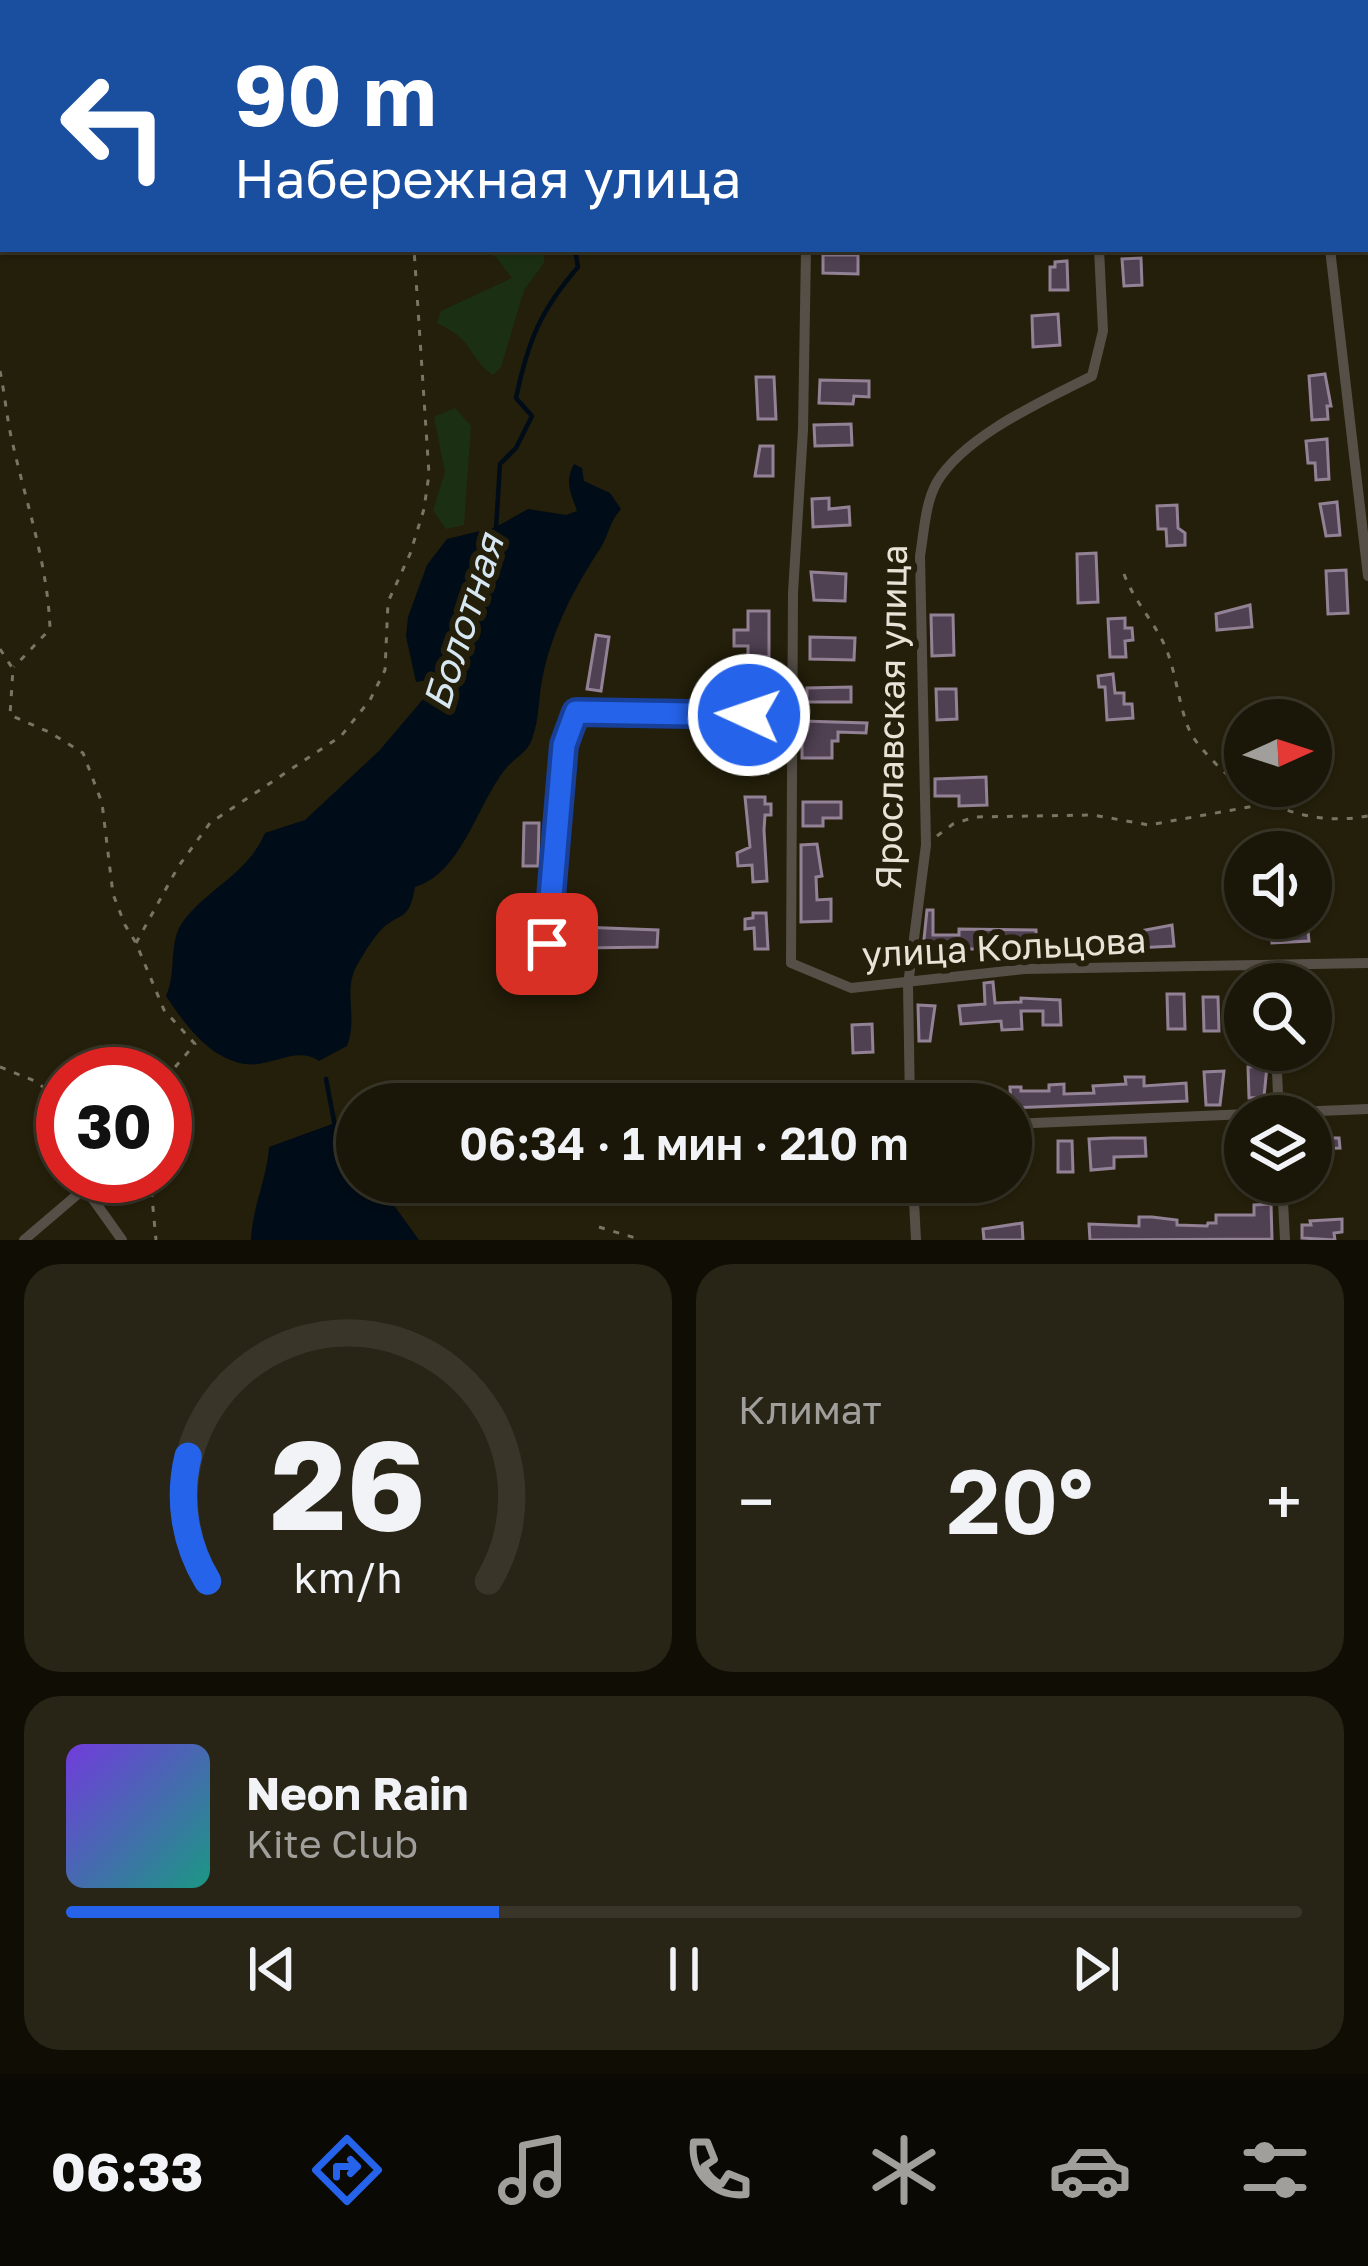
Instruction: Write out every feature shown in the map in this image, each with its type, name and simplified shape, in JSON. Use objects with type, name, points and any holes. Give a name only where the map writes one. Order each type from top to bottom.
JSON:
[{"type":"street","points":[[547,944],[564,745],[576,712],[792,717],[806,252]]},
{"type":"street","name":"Ярославская улица","points":[[910,1083],[908,985],[926,845],[920,556],[927,516],[937,482],[982,436],[1092,376],[1102,331],[1099,252]]},
{"type":"street","points":[[1330,252],[1368,575]]},
{"type":"street","name":"улица Кольцова","points":[[792,717],[791,962],[850,988],[1024,969],[1224,968]]},
{"type":"street","name":"улица Кольцова","points":[[1332,965],[1368,963]]},
{"type":"street","points":[[1332,1111],[1368,1109]]},
{"type":"street","points":[[1032,1123],[1224,1117]]},
{"type":"street","points":[[24,1240],[85,1188],[122,1240]]},
{"type":"street","points":[[914,1203],[916,1240]]},
{"type":"street","points":[[1283,1203],[1285,1240]]},
{"type":"path","points":[[136,943],[178,867],[210,823],[341,736],[370,700],[385,670],[388,602],[410,554],[429,474],[414,252]]},
{"type":"path","points":[[0,371],[50,602],[50,629],[13,669]]},
{"type":"path","points":[[1124,574],[1133,599],[1165,646],[1188,728],[1224,771]]},
{"type":"path","points":[[0,649],[13,669],[10,716],[83,753],[103,803],[113,894],[164,1010],[195,1044],[192,1047]]},
{"type":"path","points":[[926,845],[953,824],[975,817],[1093,815],[1149,825],[1257,807]]},
{"type":"path","points":[[1282,807],[1325,818],[1368,816]]},
{"type":"path","points":[[0,1067],[36,1082]]},
{"type":"path","points":[[153,1203],[156,1240]]},
{"type":"path","points":[[598,1227],[642,1240]]},
{"type":"green space","points":[[487,252],[544,252],[544,263],[524,290],[501,367],[493,375],[459,336],[437,323],[441,311],[512,278]]},
{"type":"green space","points":[[455,408],[471,426],[464,525],[446,529],[433,510],[445,472],[434,417]]},
{"type":"water","points":[[574,464],[582,468],[584,481],[610,493],[621,509],[559,625],[547,658],[530,743],[497,780],[458,852],[432,879],[415,887],[406,912],[381,930],[364,954],[351,982],[347,1046],[319,1061],[302,1055],[245,1064],[220,1055],[190,1028],[166,996],[182,923],[248,860],[265,833],[305,820],[379,751],[430,691],[432,679],[416,682],[406,636],[408,617],[427,565],[447,539],[496,527],[528,509],[566,515],[577,511],[569,482]]},
{"type":"water","points":[[335,1123],[336,1203],[392,1203],[419,1240],[251,1240],[269,1147]]},
{"type":"building","points":[[823,255],[858,255],[858,274],[823,273]]},
{"type":"building","points":[[1141,258],[1142,285],[1124,286],[1122,259]]},
{"type":"building","points":[[1067,261],[1068,290],[1050,290],[1050,267]]},
{"type":"building","points":[[1058,314],[1060,345],[1033,347],[1032,316]]},
{"type":"building","points":[[1325,374],[1331,406],[1327,406],[1328,419],[1312,420],[1309,376]]},
{"type":"building","points":[[756,377],[774,377],[776,419],[758,419]]},
{"type":"building","points":[[820,380],[869,381],[869,397],[854,396],[853,404],[819,403]]},
{"type":"building","points":[[851,424],[852,445],[815,446],[814,425]]},
{"type":"building","points":[[1327,439],[1329,479],[1316,480],[1306,441]]},
{"type":"building","points":[[760,446],[773,446],[773,476],[755,476]]},
{"type":"building","points":[[829,498],[829,509],[849,507],[850,525],[813,527],[812,499]]},
{"type":"building","points":[[1337,502],[1340,535],[1326,536],[1320,504]]},
{"type":"building","points":[[1177,505],[1185,545],[1167,546],[1166,529],[1158,529],[1157,506]]},
{"type":"building","points":[[1096,553],[1098,602],[1078,603],[1077,554]]},
{"type":"building","points":[[1346,570],[1348,613],[1328,614],[1326,571]]},
{"type":"building","points":[[811,572],[846,574],[845,601],[814,600]]},
{"type":"building","points":[[1250,605],[1252,627],[1217,630],[1216,614]]},
{"type":"building","points":[[748,611],[769,611],[769,657],[748,657],[748,646],[734,646],[734,630],[748,630]]},
{"type":"building","points":[[931,615],[953,615],[954,655],[932,656]]},
{"type":"building","points":[[1125,618],[1133,640],[1125,641],[1126,657],[1110,657],[1108,619]]},
{"type":"building","points":[[596,635],[609,637],[601,691],[587,689]]},
{"type":"building","points":[[810,637],[855,638],[854,660],[810,659]]},
{"type":"building","points":[[1113,674],[1115,693],[1124,693],[1124,704],[1132,704],[1133,718],[1107,720],[1105,687],[1099,687],[1098,676]]},
{"type":"building","points":[[851,687],[851,702],[807,702],[807,688]]},
{"type":"building","points":[[936,689],[956,689],[957,719],[937,720]]},
{"type":"building","points":[[802,721],[867,723],[866,733],[838,732],[838,741],[832,741],[832,758],[802,758]]},
{"type":"building","points":[[751,736],[769,736],[768,773],[751,773]]},
{"type":"building","points":[[986,777],[987,805],[959,806],[959,796],[935,796],[935,779]]},
{"type":"building","points":[[745,797],[765,797],[765,804],[771,804],[764,830],[767,881],[753,882],[752,865],[738,866],[737,853],[750,847]]},
{"type":"building","points":[[803,802],[841,802],[841,818],[823,818],[823,826],[803,826]]},
{"type":"building","points":[[524,823],[539,823],[538,866],[523,866]]},
{"type":"building","points":[[817,844],[822,876],[816,877],[817,900],[831,899],[831,921],[801,922],[801,845]]},
{"type":"building","points":[[927,910],[933,910],[933,935],[959,935],[959,929],[1036,930],[1037,949],[923,949]]},
{"type":"building","points":[[753,913],[766,913],[768,949],[755,949],[754,928],[745,929],[745,919],[753,918]]},
{"type":"building","points":[[516,923],[534,923],[533,949],[515,949]]},
{"type":"building","points":[[1172,925],[1174,946],[1136,948],[1135,932]]},
{"type":"building","points":[[580,927],[658,930],[657,947],[580,948]]},
{"type":"building","points":[[1272,939],[1309,941],[1272,943]]},
{"type":"building","points":[[993,982],[995,1003],[1021,1002],[1021,998],[1060,1000],[1061,1025],[1043,1025],[1043,1011],[1021,1011],[1022,1029],[1002,1030],[1001,1021],[961,1024],[959,1006],[985,1004],[984,983]]},
{"type":"building","points":[[1167,994],[1184,994],[1185,1029],[1168,1029]]},
{"type":"building","points":[[1203,997],[1218,997],[1219,1031],[1204,1031]]},
{"type":"building","points":[[918,1005],[935,1006],[930,1041],[919,1041]]},
{"type":"building","points":[[872,1024],[873,1052],[853,1053],[852,1025]]},
{"type":"building","points":[[1224,1071],[1220,1105],[1206,1105],[1204,1072]]},
{"type":"building","points":[[1248,1071],[1267,1071],[1264,1095],[1249,1095]]},
{"type":"building","points":[[1125,1077],[1144,1077],[1144,1086],[1186,1083],[1187,1101],[1032,1107],[1032,1091],[1049,1091],[1049,1085],[1064,1084],[1064,1094],[1094,1093],[1093,1086],[1126,1084]]},
{"type":"building","points":[[1145,1138],[1146,1156],[1114,1157],[1114,1168],[1091,1170],[1089,1139]]},
{"type":"building","points":[[1058,1141],[1072,1141],[1073,1172],[1058,1172]]},
{"type":"building","points":[[1271,1204],[1272,1239],[1090,1240],[1089,1224],[1139,1226],[1139,1217],[1152,1217],[1177,1220],[1177,1225],[1207,1226],[1216,1223],[1216,1215],[1254,1215],[1254,1205]]},
{"type":"building","points":[[1342,1219],[1342,1232],[1334,1233],[1335,1240],[1302,1238],[1302,1225],[1311,1225],[1310,1221]]},
{"type":"building","points":[[1022,1223],[1023,1240],[984,1240],[983,1229]]},
{"type":"waterway","name":"Болотная","points":[[496,529],[500,464],[516,448],[532,416],[516,398],[525,360],[545,313],[578,267],[576,252]]},
{"type":"waterway","name":"Болотная","points":[[326,1079],[335,1126]]},
{"type":"route","points":[[547,944],[564,745],[576,712],[749,715]]}]
